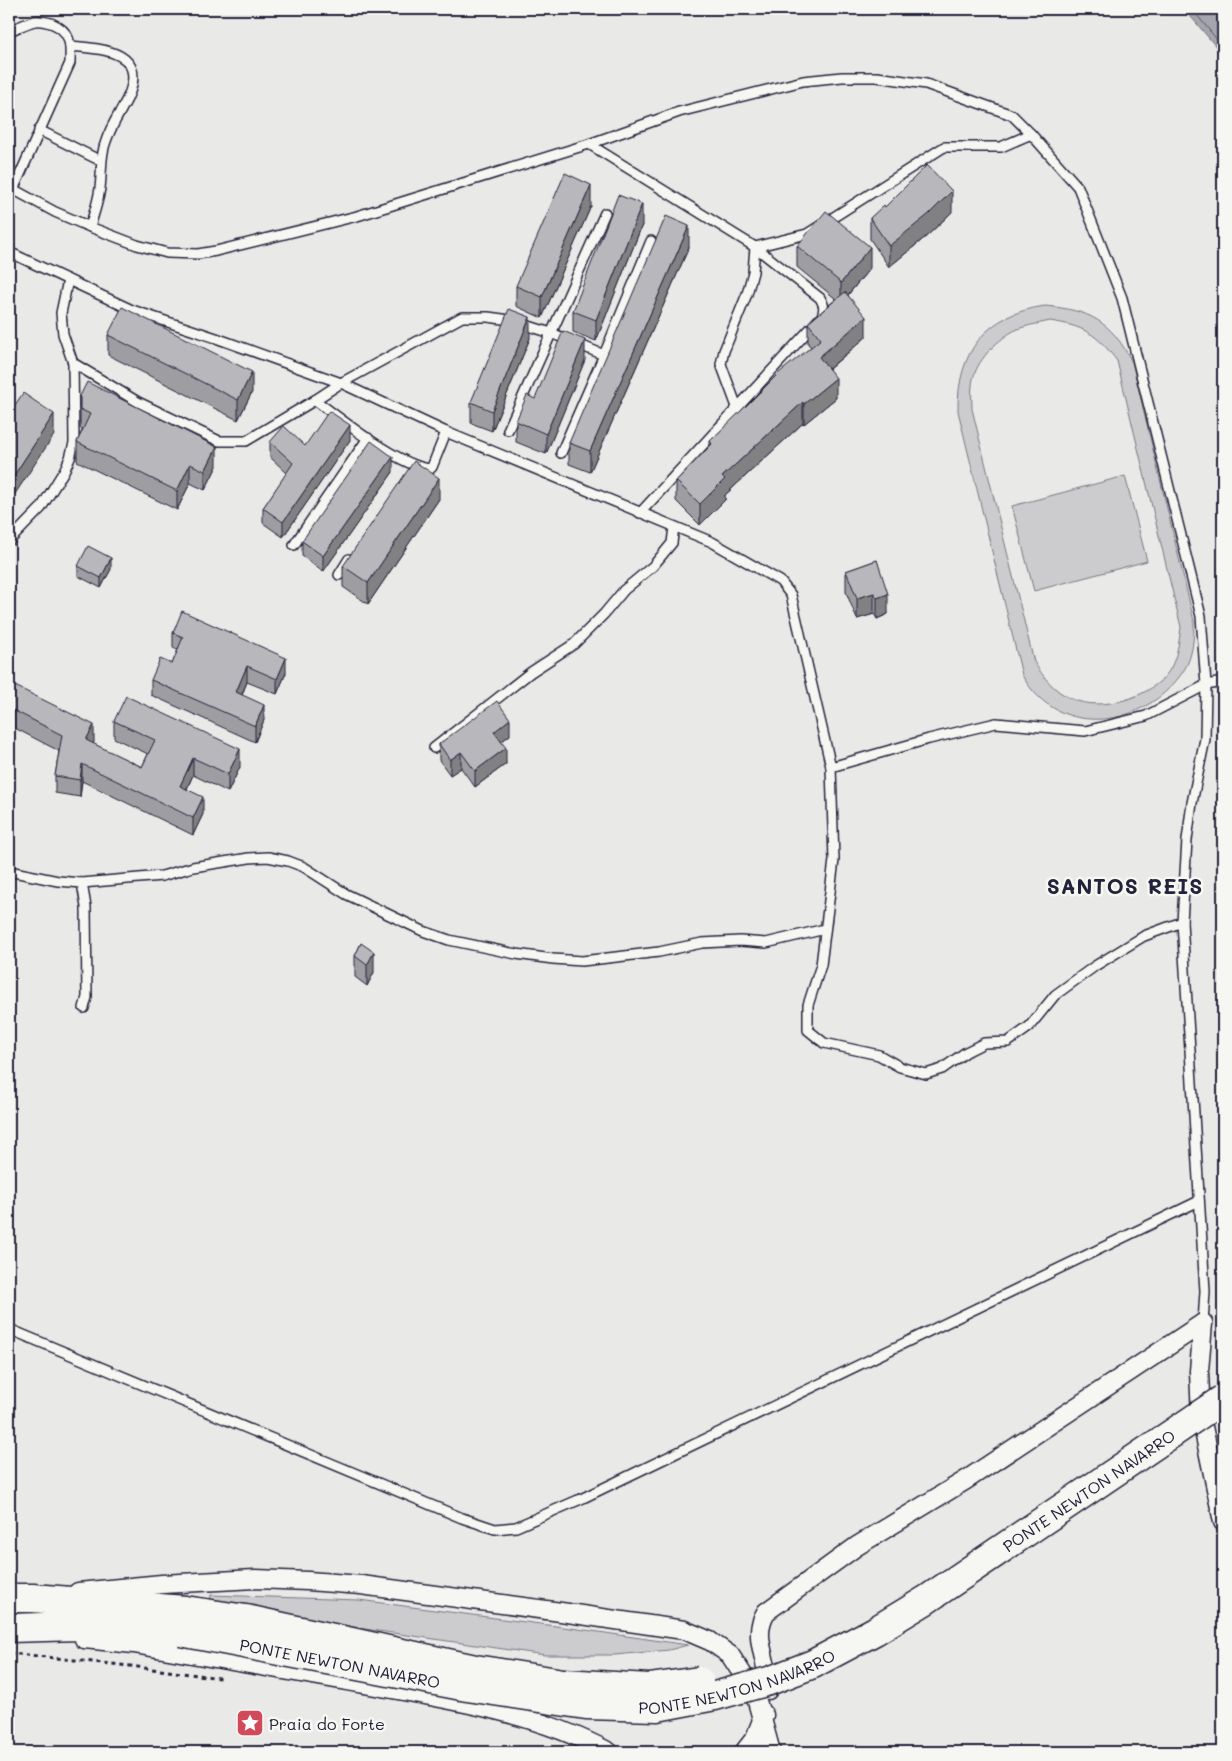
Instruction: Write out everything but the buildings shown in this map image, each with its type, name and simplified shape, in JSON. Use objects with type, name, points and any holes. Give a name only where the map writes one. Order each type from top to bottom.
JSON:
[{"type":"main road","name":"PONTE NEWTON NAVARRO","points":[[183,1621],[246,1619],[475,1669],[563,1683],[649,1688],[750,1672],[789,1658],[832,1638],[880,1612],[996,1538],[1223,1385]]},
{"type":"main road","name":"PONTE NEWTON NAVARRO","points":[[183,1621],[467,1688],[586,1705],[657,1707],[715,1696],[769,1681],[813,1664],[875,1631],[926,1600],[1223,1399]]},
{"type":"main road","points":[[21,1598],[183,1621]]},
{"type":"main road","points":[[9,1628],[183,1621]]},
{"type":"street","points":[[1203,1324],[1199,1371],[1202,1417],[1223,1522]]},
{"type":"street","points":[[744,1752],[755,1738],[763,1719],[768,1686],[760,1634],[761,1621],[766,1612],[858,1546],[966,1480],[1203,1324]]},
{"type":"street","points":[[21,1598],[162,1584],[255,1579],[308,1581],[371,1586],[684,1630],[710,1641],[730,1655],[757,1701],[771,1752]]},
{"type":"street","points":[[9,1636],[78,1638],[134,1644],[447,1699],[538,1722],[622,1752]]},
{"type":"street","points":[[586,1740],[609,1752]]},
{"type":"lane","points":[[9,31],[38,20],[49,22],[60,27],[68,36],[71,46],[70,63],[11,188],[55,212],[90,227],[137,245],[167,253],[198,254],[216,251],[357,216],[589,144],[679,112],[803,81],[842,77],[877,78],[926,84],[1012,115],[1031,134],[1078,187],[1122,298],[1201,616],[1206,685],[1205,739],[1192,803],[1187,840],[1182,922],[1205,1291],[1203,1324]]},
{"type":"lane","points":[[71,46],[113,52],[125,59],[131,68],[134,81],[128,98],[106,141],[101,161],[100,193],[90,227]]},
{"type":"lane","points":[[39,130],[101,161]]},
{"type":"lane","points":[[755,248],[807,234],[944,148],[1001,147],[1031,134]]},
{"type":"lane","points":[[589,144],[755,248],[820,298],[824,304],[822,316],[640,513]]},
{"type":"lane","points":[[508,430],[605,213]]},
{"type":"lane","points":[[560,453],[604,355],[651,241]]},
{"type":"lane","points":[[737,407],[721,364],[724,351],[747,294],[753,272],[755,248]]},
{"type":"lane","points":[[9,252],[132,310],[340,383],[446,432],[712,542],[780,581],[791,595],[830,767],[834,860],[821,965],[808,1005],[808,1030],[824,1043],[879,1055],[900,1067],[926,1074],[942,1069],[966,1052],[984,1043],[1008,1042],[1029,1027],[1055,995],[1094,966],[1144,936],[1182,922]]},
{"type":"lane","points":[[9,541],[41,508],[64,471],[74,443],[73,363],[63,334],[61,313],[68,280]]},
{"type":"lane","points":[[73,363],[138,402],[219,441],[246,441],[340,383],[462,317],[488,317],[510,320],[551,333],[604,355]]},
{"type":"lane","points":[[315,400],[409,469],[430,469],[446,432]]},
{"type":"lane","points":[[294,545],[368,438]]},
{"type":"lane","points":[[434,748],[531,672],[574,644],[604,614],[624,590],[653,566],[672,543],[674,527]]},
{"type":"lane","points":[[339,575],[354,551]]},
{"type":"lane","points":[[830,767],[929,739],[996,723],[1085,731],[1146,716],[1206,685],[1223,682]]},
{"type":"lane","points":[[9,871],[82,884],[162,876],[193,867],[249,858],[268,857],[304,867],[346,894],[423,931],[449,940],[516,954],[563,960],[582,961],[640,954],[702,943],[740,941],[766,943],[825,929]]},
{"type":"lane","points":[[82,884],[86,907],[87,997],[84,1008]]},
{"type":"lane","points":[[9,1329],[462,1518],[495,1529],[516,1526],[592,1493],[1199,1201]]},
{"type":"path","points":[[9,1653],[224,1678]]},
{"type":"shaded area","points":[[1045,306],[1061,308],[1098,320],[1116,337],[1132,362],[1194,627],[1191,653],[1184,670],[1168,690],[1148,705],[1126,714],[1103,719],[1079,718],[1057,710],[1038,696],[1022,675],[958,411],[959,390],[963,371],[979,339],[991,327],[1006,317],[1024,310]],"holes":[[[1050,321],[1062,323],[1089,333],[1103,344],[1117,361],[1181,627],[1174,661],[1169,671],[1161,680],[1150,689],[1138,695],[1111,703],[1084,703],[1066,696],[1050,684],[1034,662],[972,409],[973,377],[980,362],[997,343],[1010,333],[1024,327]]]},
{"type":"shaded area","points":[[1125,476],[1147,561],[1034,591],[1012,506]]},
{"type":"shaded area","points":[[211,1595],[359,1600],[688,1645],[669,1650],[615,1655],[545,1655],[365,1629],[210,1600]]},
{"type":"water","points":[[1181,9],[1223,9],[1223,55],[1192,18]]},
{"type":"place","name":"Praia do Forte","points":[[250,1723]]},
{"type":"district","name":"SANTOS REIS","points":[[1125,885]]}]
